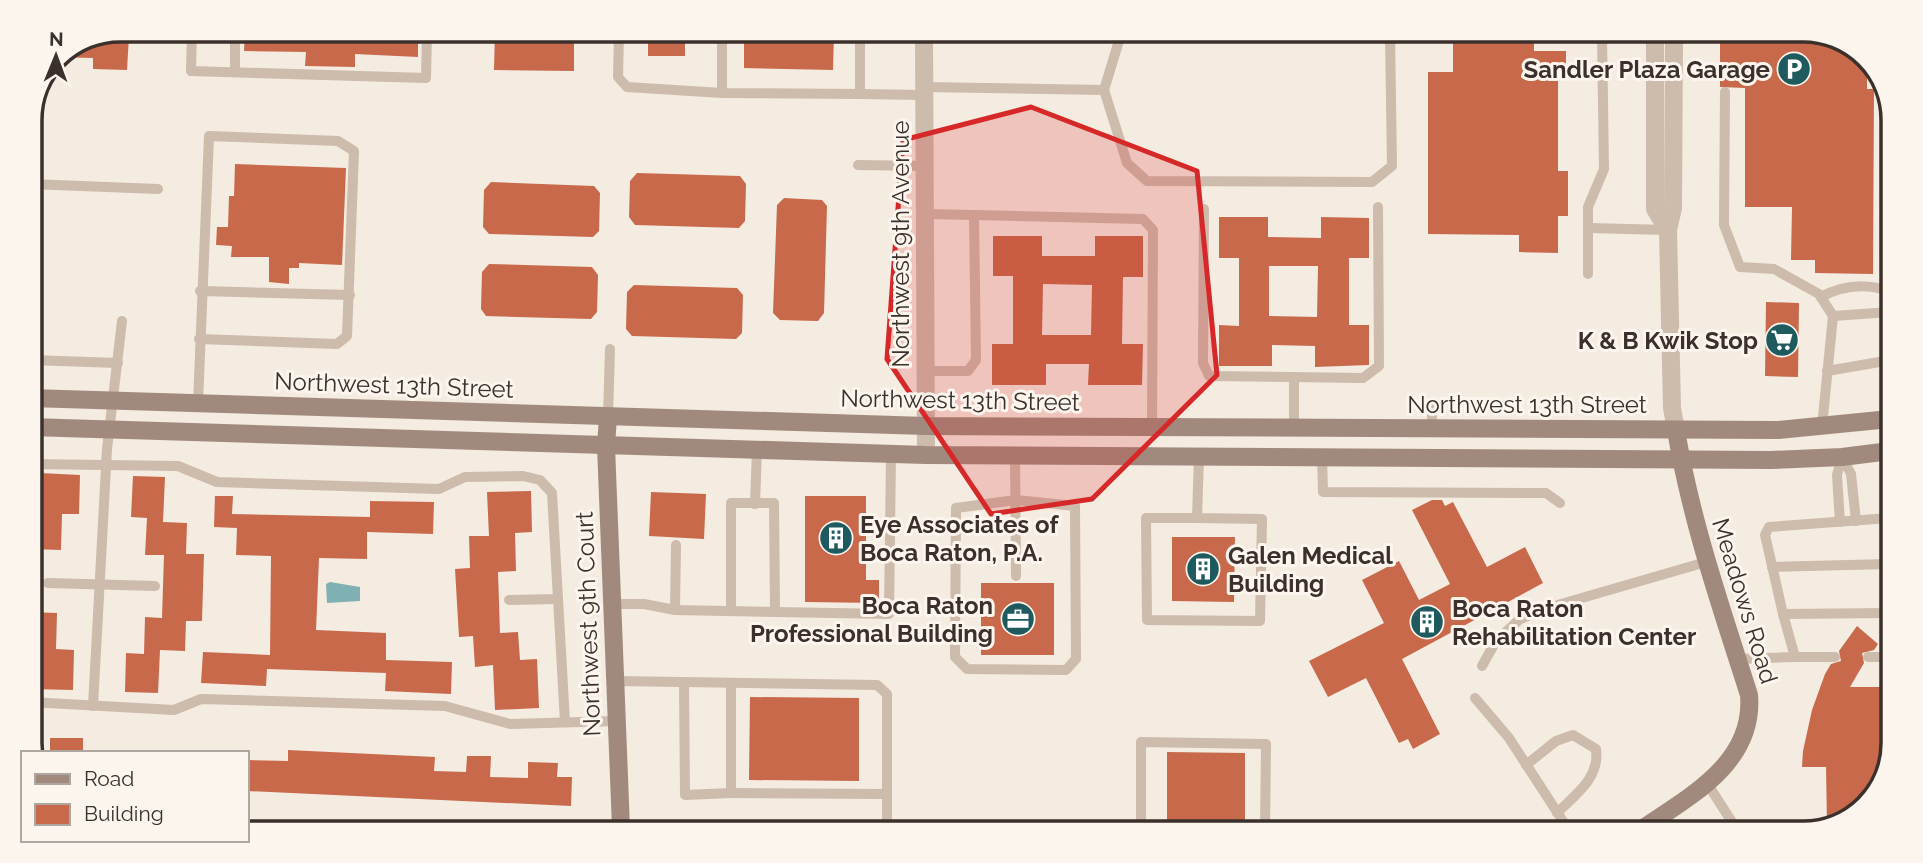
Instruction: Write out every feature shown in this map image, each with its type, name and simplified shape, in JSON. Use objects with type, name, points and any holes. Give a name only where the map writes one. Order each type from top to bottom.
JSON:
[{"type":"street","name":"Northwest 9th Avenue","points":[[924,42],[926,455]]},
{"type":"street","points":[[1656,42],[1655,209],[1668,230]]},
{"type":"street","points":[[1674,42],[1673,208],[1668,230],[1672,408],[1676,430]]},
{"type":"street","name":"Northwest 13th Street","points":[[42,398],[926,426],[1676,430],[1822,427],[1881,420]]},
{"type":"street","name":"Northwest 9th Court","points":[[608,417],[606,446],[621,821]]},
{"type":"street","points":[[42,427],[926,455],[1681,459],[1842,457],[1881,452]]},
{"type":"street","name":"Meadows Road","points":[[1652,821],[1707,783],[1731,758],[1749,728],[1749,695],[1706,562],[1676,430]]},
{"type":"lane","points":[[192,42],[191,71],[426,78],[427,42]]},
{"type":"lane","points":[[235,42],[235,72]]},
{"type":"lane","points":[[619,42],[618,77],[627,87],[722,93],[860,94],[1104,90]]},
{"type":"lane","points":[[722,42],[722,93]]},
{"type":"lane","points":[[860,42],[860,94]]},
{"type":"lane","points":[[1119,42],[1104,90],[1127,163],[1147,181],[1371,182],[1392,166],[1390,42]]},
{"type":"lane","points":[[1588,274],[1588,207],[1604,169],[1602,42]]},
{"type":"lane","points":[[1725,92],[1724,225],[1740,267],[1774,269],[1821,297],[1833,316],[1822,427]]},
{"type":"lane","points":[[198,403],[199,339],[200,291],[209,136],[338,141],[354,151],[347,336],[337,344],[199,339]]},
{"type":"lane","points":[[858,165],[925,166]]},
{"type":"lane","points":[[42,184],[158,189]]},
{"type":"lane","points":[[1204,209],[1203,363],[1209,376],[1363,378],[1379,366],[1378,207]]},
{"type":"lane","points":[[925,214],[1143,219],[1153,230],[1152,427]]},
{"type":"lane","points":[[926,371],[968,371],[976,360],[974,215]]},
{"type":"lane","points":[[1588,228],[1668,230]]},
{"type":"lane","points":[[1821,297],[1839,287],[1881,288]]},
{"type":"lane","points":[[200,291],[350,295]]},
{"type":"lane","points":[[1833,316],[1881,313]]},
{"type":"lane","points":[[93,706],[106,464],[122,321]]},
{"type":"lane","points":[[608,417],[610,349]]},
{"type":"lane","points":[[42,360],[118,363]]},
{"type":"lane","points":[[1827,371],[1881,362]]},
{"type":"lane","points":[[1294,377],[1294,428]]},
{"type":"lane","points":[[1432,403],[1432,428]]},
{"type":"lane","points":[[755,504],[757,450]]},
{"type":"lane","points":[[612,604],[644,604],[675,610],[889,614],[891,454]]},
{"type":"lane","points":[[1015,455],[1016,576]]},
{"type":"lane","points":[[1197,518],[1199,456]]},
{"type":"lane","points":[[1322,457],[1323,492],[1546,493],[1560,503]]},
{"type":"lane","points":[[1842,457],[1851,474],[1856,521]]},
{"type":"lane","points":[[1840,522],[1838,475],[1842,457]]},
{"type":"lane","points":[[42,464],[178,467],[217,482],[439,489],[465,477],[523,476],[540,480],[552,493],[565,722]]},
{"type":"lane","points":[[1016,499],[1074,506],[1076,659],[1066,670],[967,669],[955,657],[956,508],[1016,499]]},
{"type":"lane","points":[[731,611],[731,503],[774,503],[775,612]]},
{"type":"lane","points":[[1146,518],[1197,518],[1262,519],[1260,621],[1147,620],[1146,518]]},
{"type":"lane","points":[[1795,657],[1765,535],[1769,527],[1881,519]]},
{"type":"lane","points":[[675,610],[676,545]]},
{"type":"lane","points":[[1482,666],[1496,641],[1520,619],[1561,604],[1706,562]]},
{"type":"lane","points":[[1772,567],[1881,564]]},
{"type":"lane","points":[[48,583],[155,586]]},
{"type":"lane","points":[[509,600],[558,599]]},
{"type":"lane","points":[[1783,614],[1881,612]]},
{"type":"lane","points":[[1738,659],[1835,657]]},
{"type":"lane","points":[[1868,657],[1881,657]]},
{"type":"lane","points":[[615,681],[877,685],[887,694],[887,821]]},
{"type":"lane","points":[[684,682],[685,795],[887,793]]},
{"type":"lane","points":[[731,683],[731,793]]},
{"type":"lane","points":[[1475,698],[1509,738],[1562,821]]},
{"type":"lane","points":[[42,703],[174,710],[201,699],[444,706],[510,724],[617,720]]},
{"type":"lane","points":[[1526,765],[1556,741],[1573,735],[1596,749],[1598,763],[1590,780],[1557,813]]},
{"type":"lane","points":[[1141,821],[1140,742],[1266,744],[1265,821]]},
{"type":"lane","points":[[1707,783],[1731,821]]},
{"type":"highlighted area","points":[[1031,107],[1197,171],[1217,375],[1092,499],[991,514],[887,359],[903,140]]},
{"type":"water","points":[[330,582],[360,587],[360,601],[327,603],[326,584]]},
{"type":"building","points":[[129,42],[127,70],[93,69],[91,48],[105,43]]},
{"type":"building","points":[[244,42],[418,42],[418,57],[355,54],[355,67],[305,66],[306,52],[244,51]]},
{"type":"building","points":[[495,42],[574,42],[574,71],[494,70]]},
{"type":"building","points":[[648,42],[685,42],[685,56],[648,56]]},
{"type":"building","points":[[744,42],[834,42],[833,70],[744,68]]},
{"type":"building","points":[[1453,42],[1534,42],[1534,51],[1566,51],[1566,73],[1558,73],[1558,171],[1568,171],[1568,216],[1558,216],[1558,253],[1519,252],[1519,235],[1428,234],[1428,72],[1453,72]]},
{"type":"building","points":[[1720,42],[1818,43],[1842,52],[1862,69],[1867,76],[1867,89],[1874,89],[1873,274],[1815,273],[1815,260],[1791,260],[1792,207],[1745,207],[1745,88],[1720,87]]},
{"type":"building","points":[[235,164],[346,168],[342,265],[299,263],[299,268],[289,268],[289,284],[269,282],[269,257],[231,257],[232,246],[216,245],[217,227],[228,227],[229,196],[234,196]]},
{"type":"building","points":[[637,173],[740,176],[746,184],[745,221],[739,228],[635,225],[629,217],[630,181]]},
{"type":"building","points":[[491,182],[594,186],[600,193],[599,231],[593,237],[489,234],[483,227],[484,190]]},
{"type":"building","points":[[784,198],[822,200],[827,206],[824,313],[818,321],[780,320],[773,313],[777,205]]},
{"type":"building","points":[[1219,217],[1268,217],[1268,237],[1321,238],[1321,217],[1369,218],[1369,258],[1349,258],[1349,325],[1369,325],[1369,365],[1315,367],[1315,346],[1272,345],[1272,366],[1219,366],[1219,325],[1239,326],[1239,258],[1219,258]],"holes":[[[1269,266],[1318,266],[1317,317],[1269,316]]]},
{"type":"building","points":[[993,236],[1042,236],[1042,256],[1095,256],[1095,236],[1143,236],[1143,277],[1123,277],[1122,344],[1143,344],[1142,385],[1088,385],[1089,364],[1046,364],[1046,385],[992,385],[992,344],[1013,344],[1013,276],[993,276]],"holes":[[[1043,284],[1092,285],[1091,335],[1042,335]]]},
{"type":"building","points":[[489,264],[592,267],[598,275],[597,312],[591,319],[486,316],[481,309],[482,272]]},
{"type":"building","points":[[634,285],[737,288],[743,295],[742,333],[736,339],[632,336],[626,329],[627,292]]},
{"type":"building","name":"K & B Kwik Stop","points":[[1766,302],[1799,303],[1798,377],[1765,376]]},
{"type":"building","points":[[42,473],[80,475],[79,514],[62,514],[61,550],[42,549]]},
{"type":"building","points":[[133,476],[165,477],[163,522],[187,523],[186,554],[204,554],[202,621],[186,621],[185,651],[160,650],[158,693],[125,692],[126,653],[144,654],[145,617],[162,618],[164,555],[145,555],[147,518],[131,517]]},
{"type":"building","points":[[531,491],[532,532],[515,533],[516,571],[498,572],[500,633],[518,632],[520,660],[537,659],[539,708],[495,710],[493,665],[475,667],[473,636],[459,637],[455,569],[470,568],[469,536],[489,536],[487,492]]},
{"type":"building","points":[[651,492],[706,494],[704,539],[649,536]]},
{"type":"building","points":[[215,496],[233,496],[232,514],[370,517],[370,501],[434,502],[433,534],[367,532],[367,559],[319,558],[316,630],[386,633],[386,660],[452,662],[451,694],[385,691],[386,673],[267,669],[266,686],[201,683],[203,652],[270,655],[271,556],[236,555],[237,528],[214,527]]},
{"type":"building","name":"Eye Associates of Boca Raton, P.A.","points":[[805,496],[866,496],[866,580],[879,580],[879,603],[805,602]]},
{"type":"building","name":"Boca Raton Rehabilitation Center","points":[[1432,500],[1442,500],[1445,506],[1453,502],[1487,567],[1525,547],[1543,583],[1402,659],[1440,734],[1413,749],[1408,739],[1399,743],[1366,678],[1328,697],[1309,661],[1384,623],[1362,580],[1399,561],[1419,600],[1450,584],[1412,510]]},
{"type":"building","name":"Galen Medical Building","points":[[1172,537],[1235,537],[1234,602],[1172,601]]},
{"type":"building","name":"Boca Raton Professional Building","points":[[981,583],[1054,583],[1054,655],[981,655]]},
{"type":"building","points":[[42,612],[57,613],[56,649],[74,650],[73,690],[42,689]]},
{"type":"building","points":[[1857,626],[1878,644],[1874,650],[1862,653],[1864,663],[1850,687],[1881,687],[1880,758],[1875,773],[1862,794],[1846,808],[1827,817],[1826,767],[1802,767],[1803,751],[1812,710],[1825,674],[1831,664],[1841,661],[1839,651]]},
{"type":"building","points":[[750,697],[859,698],[859,781],[749,780]]},
{"type":"building","points":[[50,738],[83,738],[83,751],[50,751]]},
{"type":"building","points":[[288,750],[435,757],[434,771],[466,772],[467,756],[491,756],[490,777],[528,778],[528,762],[558,763],[557,777],[572,777],[571,806],[248,791],[248,760],[288,761]]},
{"type":"building","points":[[1167,752],[1245,753],[1245,821],[1167,821]]},
{"type":"place","name":"Sandler Plaza Garage","points":[[1794,69]]},
{"type":"place","name":"K & B Kwik Stop","points":[[1782,340]]},
{"type":"place","name":"Eye Associates of Boca Raton, P.A.","points":[[836,538]]},
{"type":"place","name":"Galen Medical Building","points":[[1203,569]]},
{"type":"place","name":"Boca Raton Professional Building","points":[[1018,619]]},
{"type":"place","name":"Boca Raton Rehabilitation Center","points":[[1427,622]]}]
